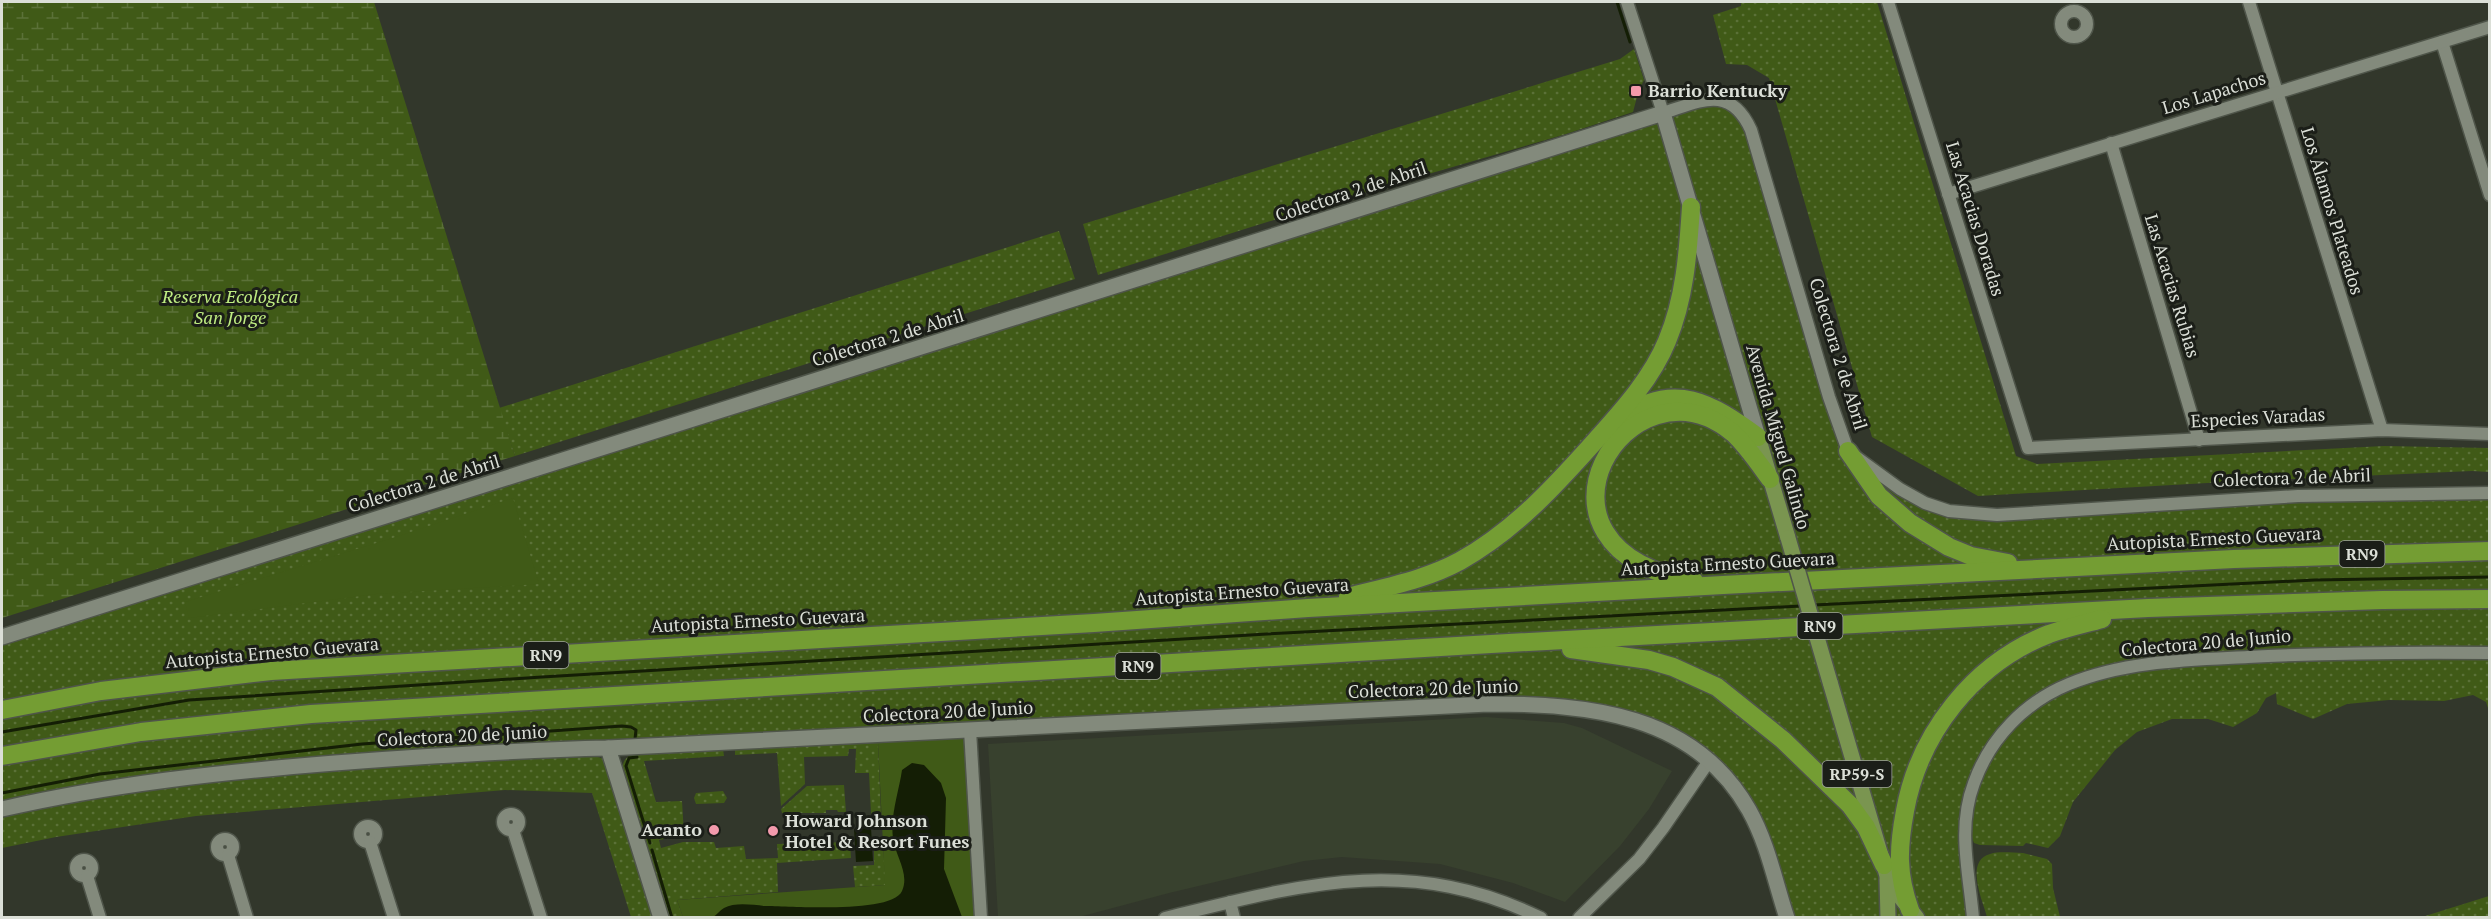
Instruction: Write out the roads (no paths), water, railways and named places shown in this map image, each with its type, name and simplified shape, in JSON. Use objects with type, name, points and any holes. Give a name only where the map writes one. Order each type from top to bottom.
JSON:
[{"type":"highway","points":[[1308,608],[1406,582],[1466,557],[1503,532],[1538,502],[1609,426],[1646,379],[1667,342],[1681,300],[1688,259],[1691,207]]},
{"type":"highway","points":[[1609,426],[1642,406],[1676,398],[1713,406],[1758,437]]},
{"type":"highway","points":[[1723,585],[1678,578],[1647,568],[1624,555],[1611,542],[1600,521],[1595,498],[1598,475],[1608,453],[1630,428],[1642,420],[1680,412],[1698,415],[1716,422],[1733,434],[1770,479]]},
{"type":"highway","points":[[1848,451],[1868,482],[1893,509],[1949,547],[1980,558],[2052,568]]},
{"type":"highway","name":"Autopista Ernesto Guevara","points":[[2,710],[101,691],[271,670],[1723,585],[2267,558],[2490,551]]},
{"type":"highway","name":"RN9","points":[[2,756],[141,732],[311,714],[1491,644],[2148,608],[2382,600],[2490,599]]},
{"type":"highway","points":[[1913,914],[1903,891],[1899,866],[1901,830],[1906,802],[1922,755],[1936,727],[1976,680],[2001,660],[2026,645],[2072,627],[2148,608]]},
{"type":"highway","points":[[1491,644],[1623,655],[1673,667],[1718,687],[1783,740],[1850,806],[1866,827],[1885,870]]},
{"type":"main road","name":"Avenida Miguel Galindo","points":[[1663,113],[1885,870],[1888,918]]},
{"type":"main road","name":"Colectora 2 de Abril","points":[[2,637],[1663,113]]},
{"type":"main road","name":"Colectora 20 de Junio","points":[[2,809],[101,790],[228,772],[486,753],[1488,704],[1537,704],[1577,707],[1632,718],[1674,736],[1709,761],[1748,809],[1771,862],[1788,918]]},
{"type":"main road","points":[[608,748],[661,918]]},
{"type":"main road","name":"Avenida Miguel Galindo","points":[[1885,870],[1913,914]]},
{"type":"street","points":[[1627,2],[1663,113]]},
{"type":"street","name":"Las Acacias Doradas","points":[[1888,2],[2028,448]]},
{"type":"street","name":"Los Álamos Plateados","points":[[2248,2],[2382,430]]},
{"type":"street","name":"Los Lapachos","points":[[1948,194],[2490,27]]},
{"type":"street","points":[[2442,42],[2490,195]]},
{"type":"street","name":"Colectora 2 de Abril","points":[[1663,113],[1704,100],[1717,99],[1728,101],[1746,118],[1755,141],[1829,397],[1848,451],[1900,489],[1925,503],[1948,511],[1997,515],[2298,496],[2490,493]]},
{"type":"street","name":"Las Acacias Rubias","points":[[2111,143],[2199,440]]},
{"type":"street","name":"Especies Varadas","points":[[2028,448],[2382,430],[2490,434]]},
{"type":"street","name":"Colectora 20 de Junio","points":[[1982,918],[1967,871],[1964,830],[1973,784],[1984,759],[2018,715],[2037,701],[2068,684],[2101,673],[2145,664],[2207,659],[2315,654],[2490,653]]},
{"type":"street","points":[[970,730],[981,918]]},
{"type":"street","points":[[1579,918],[1639,859],[1709,761]]},
{"type":"street","points":[[513,830],[540,918]]},
{"type":"street","points":[[370,842],[394,918]]},
{"type":"street","points":[[228,855],[247,918]]},
{"type":"street","points":[[87,876],[100,918]]},
{"type":"street","points":[[1165,918],[1319,883],[1361,879],[1402,880],[1469,891],[1499,899],[1541,918]]},
{"type":"street","name":"Colectora 20 de Junio","points":[[1971,888],[1973,918]]},
{"type":"street","points":[[1230,902],[1234,918]]},
{"type":"waterway","points":[[1617,2],[1630,42]]},
{"type":"waterway","points":[[1814,605],[2315,580],[2490,577]]},
{"type":"waterway","points":[[2,732],[189,700],[1267,634],[1801,606]]},
{"type":"waterway","points":[[2,793],[100,774],[362,744],[622,726],[636,730],[635,739]]},
{"type":"waterway","points":[[637,757],[629,758],[626,766],[650,843]]},
{"type":"waterway","points":[[652,850],[672,918]]},
{"type":"place","name":"Barrio Kentucky","points":[[1636,91]]},
{"type":"place","name":"Acanto","points":[[714,830]]},
{"type":"place","name":"Howard Johnson Hotel & Resort Funes","points":[[773,831]]},
{"type":"park label","name":"Reserva Ecológica San Jorge","points":[[230,307]]}]
